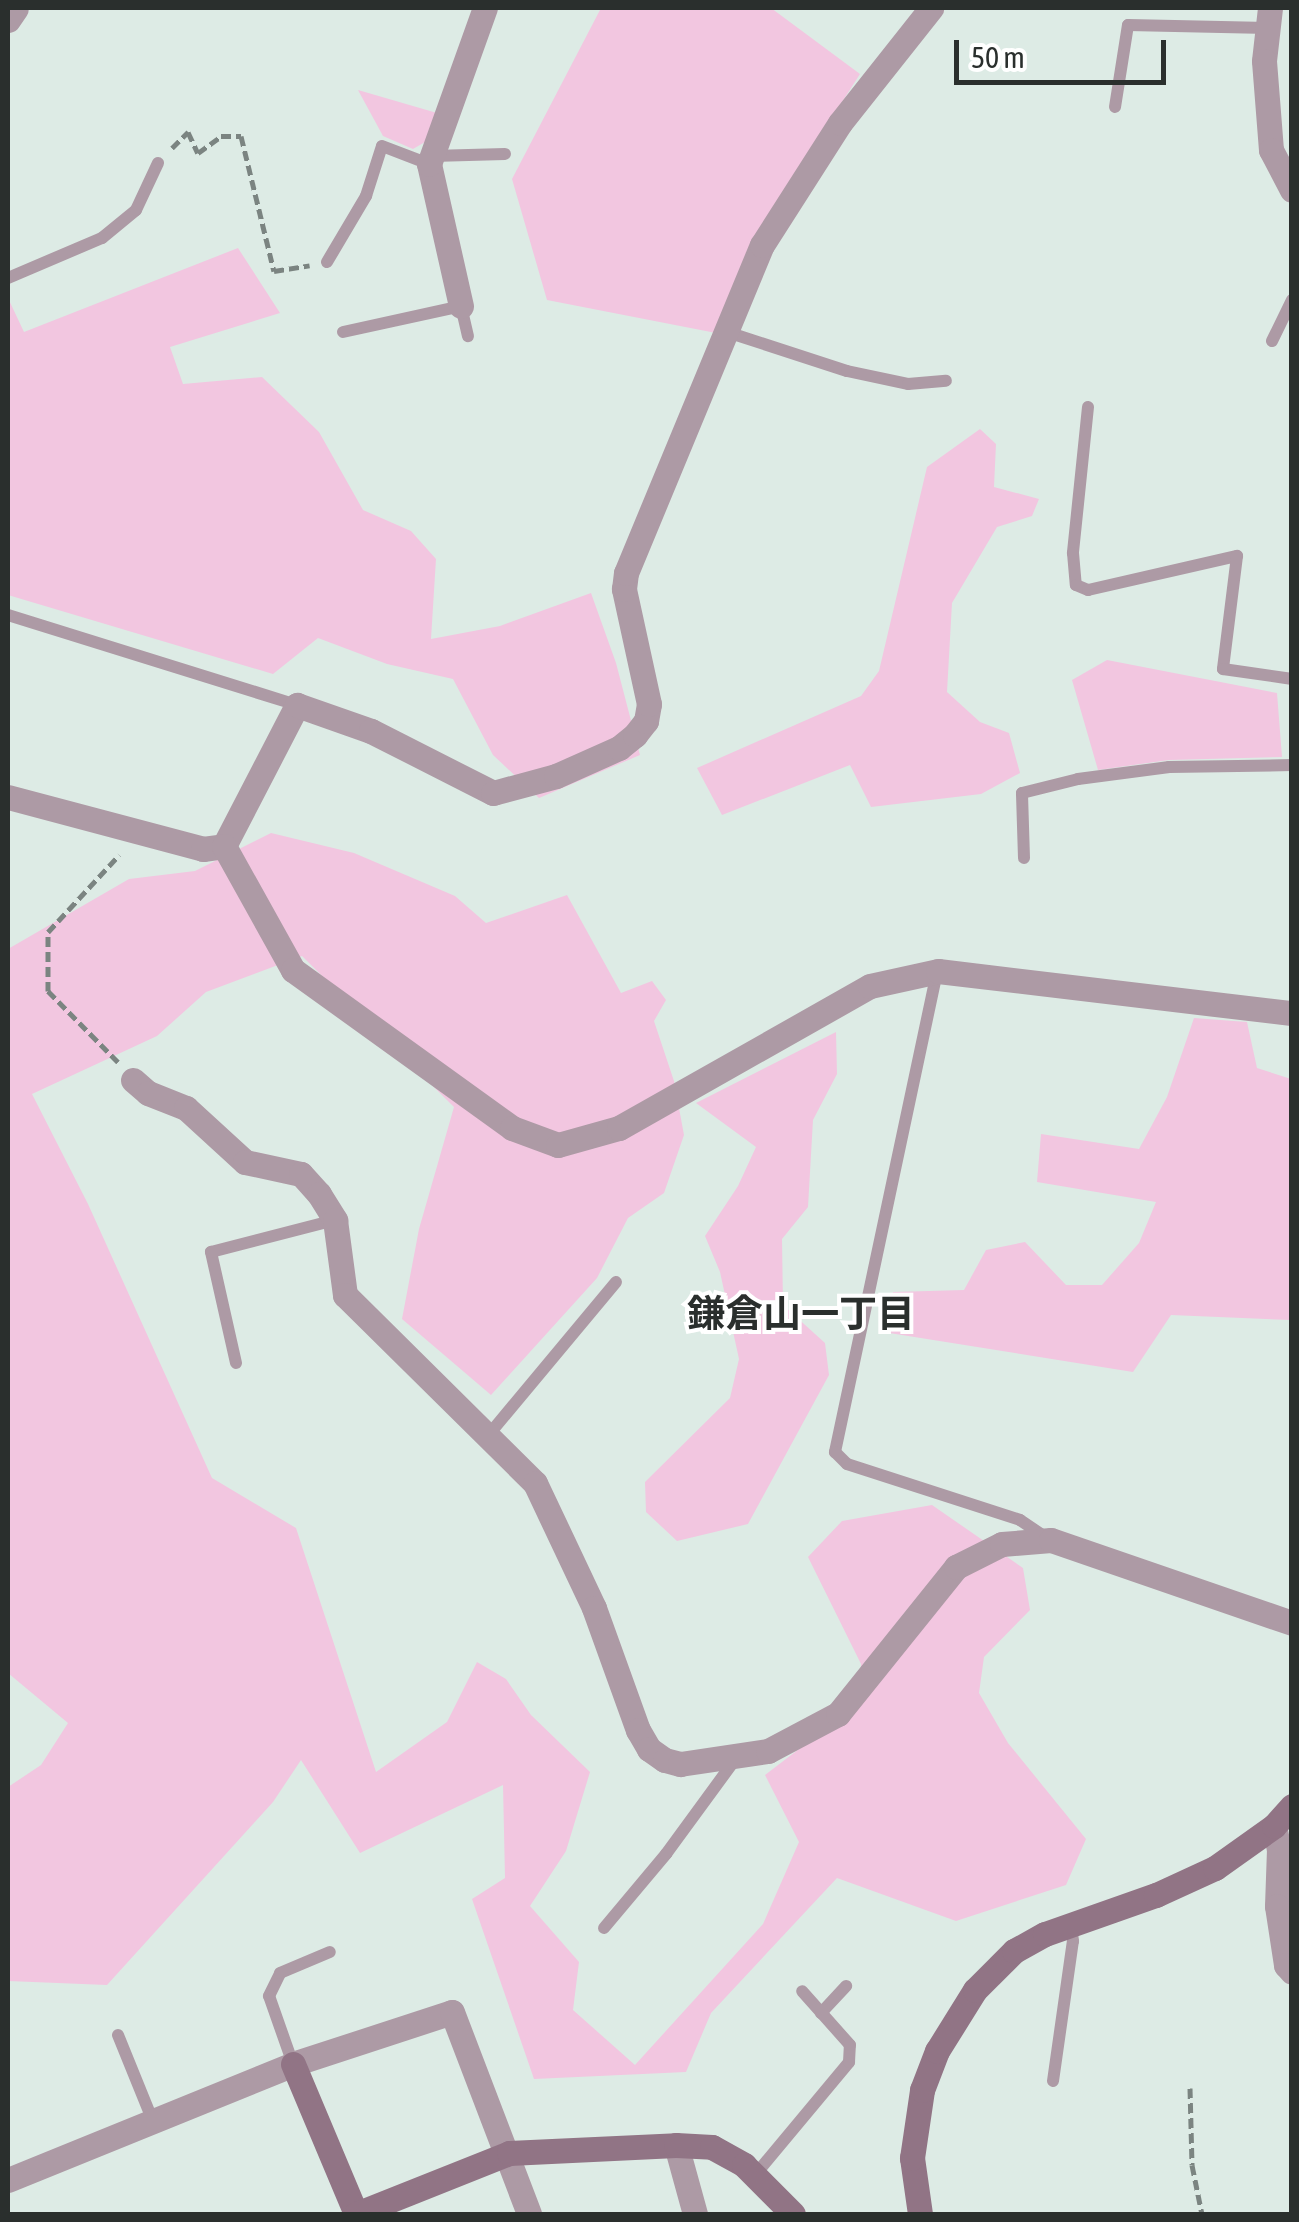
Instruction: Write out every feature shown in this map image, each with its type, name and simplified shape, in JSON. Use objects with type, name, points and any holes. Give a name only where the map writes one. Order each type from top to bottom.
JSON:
[{"type":"street","points":[[8,20],[16,8]]},
{"type":"street","points":[[224,846],[297,705],[370,730],[493,793],[556,776],[619,748],[635,735],[646,721],[648,704],[624,589],[626,573],[762,245],[840,122],[930,8]]},
{"type":"street","points":[[461,306],[430,160],[476,11]]},
{"type":"street","points":[[1269,18],[1264,61],[1271,150],[1292,190]]},
{"type":"street","points":[[8,798],[203,849],[224,846]]},
{"type":"street","points":[[224,846],[293,970],[512,1128],[558,1146],[619,1128],[870,986],[938,971],[1292,1014]]},
{"type":"street","points":[[133,1080],[148,1093],[186,1108],[245,1162],[301,1174],[335,1220],[346,1295],[535,1483],[594,1608],[649,1749],[680,1764],[768,1751],[838,1714],[956,1567],[1002,1544],[1051,1540],[1292,1623]]},
{"type":"street","points":[[920,2214],[914,2141],[922,2090],[954,2018],[994,1970],[1014,1951],[1070,1922],[1156,1895],[1215,1868],[1274,1826],[1292,1806]]},
{"type":"street","points":[[1274,1826],[1278,1849],[1277,1906],[1286,1965],[1292,1972]]},
{"type":"street","points":[[8,2180],[293,2064],[452,2012],[509,2153],[529,2214]]},
{"type":"street","points":[[293,2064],[356,2214],[509,2153],[676,2145],[712,2147],[755,2175],[793,2214]]},
{"type":"street","points":[[676,2145],[695,2214]]},
{"type":"lane","points":[[1115,107],[1128,25],[1269,18]]},
{"type":"lane","points":[[327,262],[366,196],[382,146],[430,160],[505,154]]},
{"type":"lane","points":[[8,278],[102,238],[136,210],[158,163]]},
{"type":"lane","points":[[1272,341],[1292,300]]},
{"type":"lane","points":[[344,332],[461,306],[468,336]]},
{"type":"lane","points":[[727,332],[847,371],[908,384],[946,381]]},
{"type":"lane","points":[[1088,408],[1073,553],[1076,585],[1088,590],[1237,556],[1224,669],[1292,679]]},
{"type":"lane","points":[[8,615],[297,705]]},
{"type":"lane","points":[[1024,858],[1022,793],[1078,779],[1169,766],[1292,765]]},
{"type":"lane","points":[[938,971],[835,1452],[847,1464],[1020,1520],[1051,1540]]},
{"type":"lane","points":[[236,1363],[211,1252],[335,1220]]},
{"type":"lane","points":[[486,1438],[616,1282]]},
{"type":"lane","points":[[604,1928],[666,1854],[737,1757]]},
{"type":"lane","points":[[1053,2081],[1073,1940],[1070,1922]]},
{"type":"lane","points":[[293,2064],[270,1996],[280,1974],[330,1952]]},
{"type":"lane","points":[[821,2012],[846,1986]]},
{"type":"lane","points":[[755,2175],[849,2062],[850,2045],[802,1991]]},
{"type":"lane","points":[[118,2035],[152,2122]]},
{"type":"path","points":[[158,163],[188,132],[198,154],[221,136],[240,136],[274,271],[327,262]]},
{"type":"path","points":[[133,831],[100,880],[56,918],[48,932],[48,991],[90,1029],[133,1080]]},
{"type":"path","points":[[1190,2088],[1192,2165],[1202,2214]]},
{"type":"shaded area","points":[[601,8],[771,8],[860,74],[751,244],[716,333],[547,300],[512,179]]},
{"type":"shaded area","points":[[358,90],[437,113],[425,142],[413,149],[383,136]]},
{"type":"shaded area","points":[[238,248],[280,313],[170,347],[183,384],[262,377],[319,432],[363,510],[411,531],[436,559],[431,639],[500,626],[591,593],[616,663],[640,755],[539,798],[493,755],[453,679],[387,664],[318,638],[273,674],[8,595],[8,298],[24,332]]},
{"type":"shaded area","points":[[980,429],[996,444],[994,487],[1039,499],[1032,516],[997,527],[952,603],[947,692],[980,722],[1009,733],[1020,773],[981,794],[871,807],[850,765],[722,815],[697,768],[861,696],[879,671],[927,467]]},
{"type":"shaded area","points":[[1107,660],[1277,693],[1282,757],[1169,760],[1098,770],[1072,680]]},
{"type":"shaded area","points":[[271,833],[354,853],[455,896],[486,923],[567,895],[621,993],[652,981],[666,1000],[654,1021],[674,1081],[684,1135],[664,1193],[628,1218],[597,1278],[491,1395],[402,1319],[419,1229],[454,1107],[302,956],[206,992],[157,1036],[32,1094],[88,1204],[212,1478],[296,1528],[376,1772],[447,1722],[477,1662],[506,1679],[531,1715],[590,1772],[566,1851],[530,1906],[579,1962],[573,2010],[635,2065],[763,1924],[799,1842],[765,1775],[858,1704],[861,1664],[808,1557],[842,1521],[932,1505],[1023,1568],[1030,1610],[984,1657],[979,1693],[1008,1743],[1086,1839],[1066,1885],[956,1921],[837,1878],[711,2013],[686,2072],[534,2079],[472,1899],[505,1878],[503,1785],[360,1853],[301,1760],[273,1802],[107,1985],[8,1981],[8,1787],[41,1765],[68,1723],[8,1673],[8,949],[129,879],[195,871]]},
{"type":"shaded area","points":[[1194,1018],[1247,1022],[1257,1068],[1291,1079],[1291,1320],[1171,1315],[1133,1372],[883,1332],[893,1292],[964,1290],[986,1250],[1025,1242],[1066,1285],[1102,1285],[1139,1243],[1156,1202],[1037,1182],[1041,1134],[1139,1149],[1167,1097]]},
{"type":"shaded area","points":[[836,1032],[837,1074],[813,1120],[808,1207],[782,1239],[783,1305],[825,1343],[829,1375],[748,1524],[677,1541],[646,1512],[645,1482],[730,1398],[739,1359],[720,1272],[705,1236],[738,1186],[756,1147],[696,1103]]},
{"type":"district","name":"鎌倉山一丁目","points":[[801,1314]]}]
